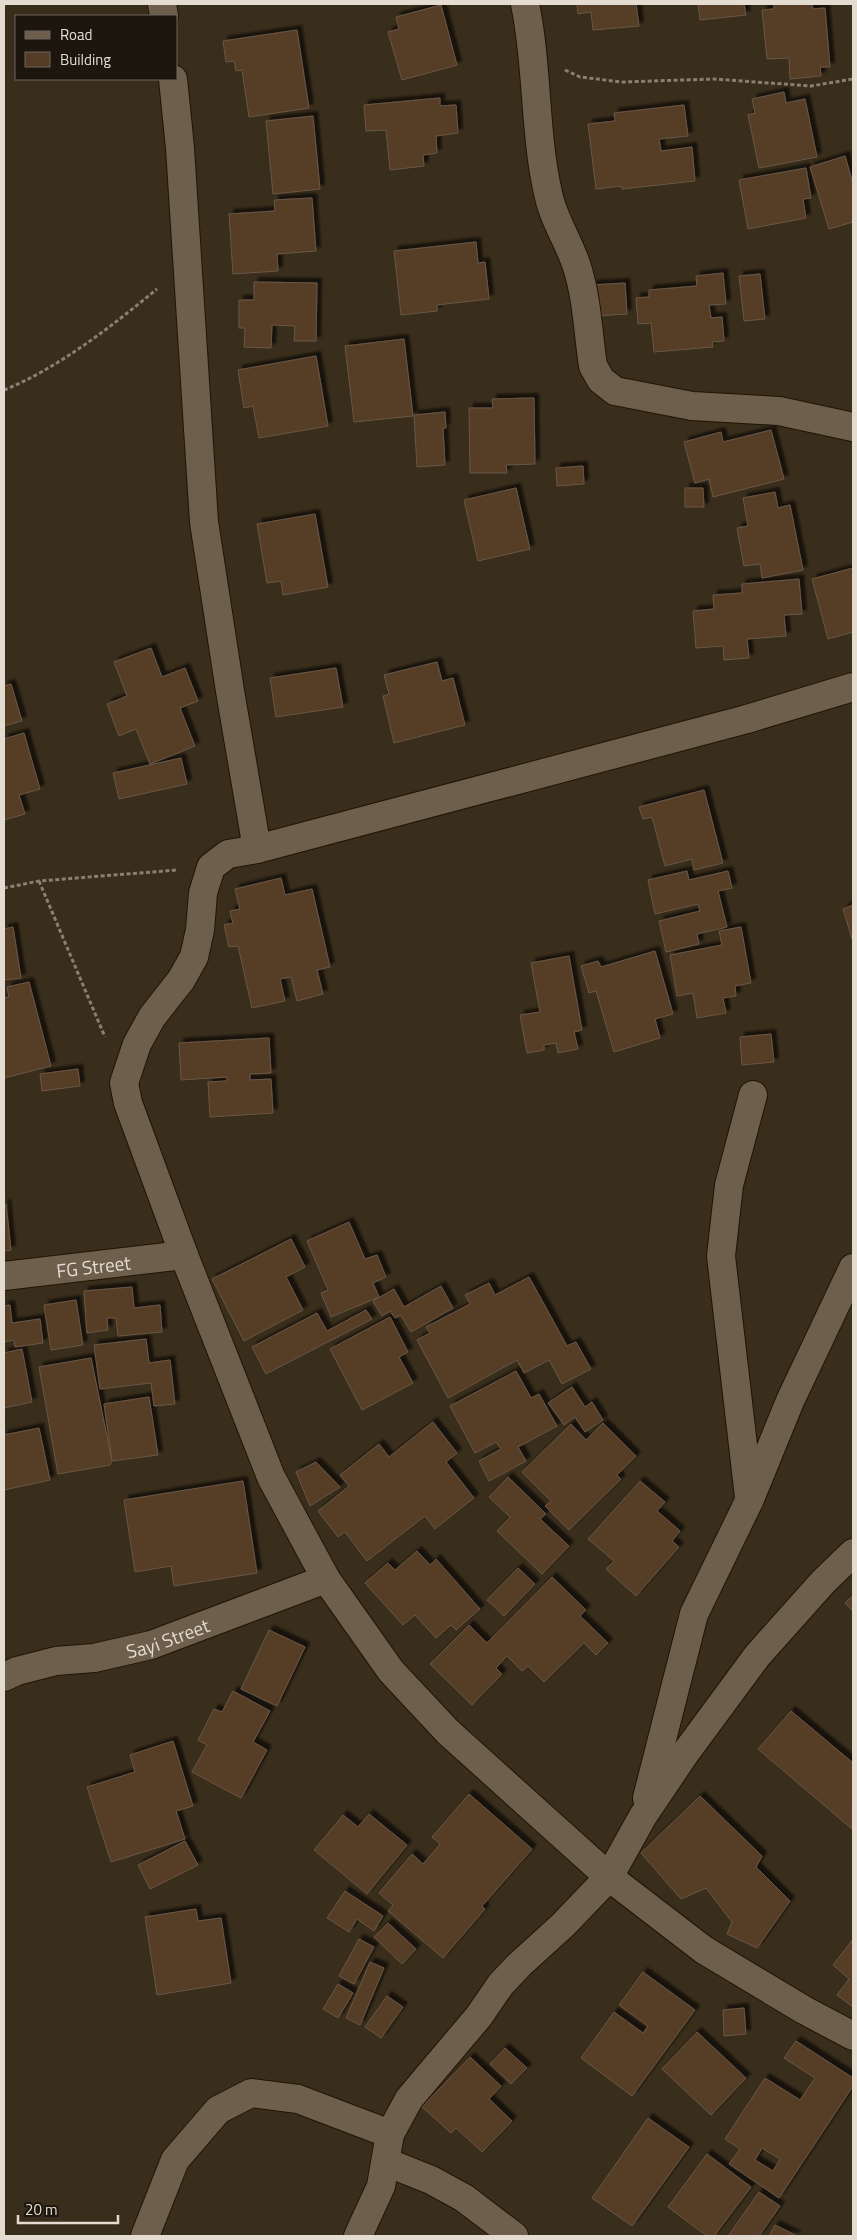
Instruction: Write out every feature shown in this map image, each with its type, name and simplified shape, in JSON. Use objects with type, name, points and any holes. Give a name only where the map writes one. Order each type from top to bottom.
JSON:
[{"type":"street","points":[[525,4],[531,36],[537,126],[548,194],[559,228],[576,264],[594,366],[601,380],[615,391],[692,406],[779,411],[853,427]]},
{"type":"street","points":[[173,80],[180,148],[204,522],[257,849]]},
{"type":"street","points":[[853,687],[747,720],[257,849],[228,854],[211,868],[203,893],[200,930],[194,957],[181,980],[152,1017],[137,1044],[124,1083],[128,1103],[184,1255],[271,1477],[326,1579],[391,1671],[448,1732],[609,1876],[704,1950],[804,2010],[853,2036]]},
{"type":"street","points":[[750,1499],[721,1256],[729,1185],[753,1095]]},
{"type":"street","name":"FG Street","points":[[4,1276],[184,1255]]},
{"type":"street","points":[[642,1816],[694,1614],[750,1499],[790,1401],[853,1268]]},
{"type":"street","points":[[358,2236],[381,2186],[390,2134],[409,2099],[479,2016],[501,1984],[563,1925],[609,1876],[642,1816],[684,1754],[757,1656],[823,1582],[853,1553]]},
{"type":"street","name":"Sayi Street","points":[[4,1677],[17,1671],[56,1661],[94,1658],[151,1645],[326,1579]]},
{"type":"street","points":[[144,2236],[175,2160],[218,2110],[250,2093],[298,2099],[390,2134]]},
{"type":"street","points":[[386,2162],[431,2180],[464,2198],[514,2236]]},
{"type":"path","points":[[531,36],[558,67],[580,78],[622,82],[714,79],[812,86],[853,79]]},
{"type":"path","points":[[4,390],[28,381],[116,322],[187,265]]},
{"type":"path","points":[[4,888],[39,881],[211,868]]},
{"type":"path","points":[[39,881],[106,1038]]},
{"type":"building","points":[[577,4],[636,4],[639,26],[593,30],[591,12],[578,14]]},
{"type":"building","points":[[698,4],[744,4],[746,15],[700,20]]},
{"type":"building","points":[[774,4],[812,4],[813,9],[825,8],[830,67],[820,67],[821,76],[790,79],[789,58],[767,59],[762,10],[774,9]]},
{"type":"building","points":[[441,5],[457,65],[402,80],[388,32],[399,29],[396,17]]},
{"type":"building","points":[[297,30],[309,108],[249,117],[242,70],[236,71],[234,61],[226,62],[223,41]]},
{"type":"building","points":[[784,92],[786,103],[805,99],[817,157],[759,168],[748,115],[755,113],[752,99]]},
{"type":"building","points":[[440,98],[440,106],[456,105],[458,133],[436,136],[437,153],[423,155],[424,166],[390,170],[386,130],[366,131],[364,105]]},
{"type":"building","points":[[684,105],[688,136],[659,139],[661,151],[692,147],[695,181],[622,189],[622,186],[596,189],[588,124],[615,121],[614,113]]},
{"type":"building","points":[[313,116],[320,189],[273,194],[266,121]]},
{"type":"building","points":[[845,156],[853,184],[853,222],[829,229],[810,167]]},
{"type":"building","points":[[806,168],[811,198],[803,199],[806,218],[748,229],[739,180]]},
{"type":"building","points":[[312,198],[316,251],[277,254],[278,271],[233,274],[229,214],[275,211],[274,200]]},
{"type":"building","points":[[476,242],[478,263],[485,262],[489,299],[437,305],[437,311],[401,315],[394,251]]},
{"type":"building","points":[[723,273],[726,304],[709,305],[711,318],[722,317],[724,341],[712,342],[713,347],[654,352],[651,323],[638,324],[636,298],[649,297],[649,290],[697,286],[696,276]]},
{"type":"building","points":[[760,274],[765,319],[744,321],[739,276]]},
{"type":"building","points":[[254,282],[317,283],[316,341],[294,341],[295,326],[272,325],[271,348],[244,347],[245,328],[239,328],[239,300],[254,300]]},
{"type":"building","points":[[625,283],[627,314],[595,316],[592,285]]},
{"type":"building","points":[[404,339],[413,416],[354,422],[345,346]]},
{"type":"building","points":[[316,356],[328,426],[259,438],[253,406],[244,408],[238,370]]},
{"type":"building","points":[[534,398],[535,464],[506,465],[507,473],[470,473],[469,408],[493,408],[492,399]]},
{"type":"building","points":[[445,412],[446,428],[443,428],[445,465],[417,467],[414,415]]},
{"type":"building","points":[[771,430],[784,479],[713,497],[709,479],[695,483],[684,442],[721,432],[723,442]]},
{"type":"building","points":[[583,466],[584,484],[557,486],[556,468]]},
{"type":"building","points":[[516,488],[530,549],[478,561],[464,500]]},
{"type":"building","points":[[685,488],[703,488],[704,507],[685,507]]},
{"type":"building","points":[[775,492],[778,508],[790,505],[803,570],[762,578],[760,564],[744,566],[737,528],[748,526],[743,498]]},
{"type":"building","points":[[315,514],[328,587],[283,595],[281,581],[267,583],[257,524]]},
{"type":"building","points":[[853,568],[853,632],[828,639],[812,579]]},
{"type":"building","points":[[799,579],[802,614],[784,615],[786,636],[747,639],[749,658],[724,660],[723,646],[696,648],[693,611],[714,609],[713,595],[742,593],[742,584]]},
{"type":"building","points":[[151,648],[162,677],[185,668],[198,701],[180,708],[195,746],[150,764],[136,729],[119,736],[107,704],[127,696],[114,662]]},
{"type":"building","points":[[437,662],[442,681],[453,678],[465,725],[394,743],[383,696],[389,694],[384,675]]},
{"type":"building","points":[[336,668],[343,707],[276,717],[270,678]]},
{"type":"building","points":[[11,684],[22,721],[4,726],[4,686]]},
{"type":"building","points":[[24,733],[40,789],[19,795],[25,814],[4,820],[4,739]]},
{"type":"building","points":[[181,758],[187,784],[119,799],[113,773]]},
{"type":"building","points":[[704,790],[723,863],[694,870],[692,859],[665,866],[652,817],[643,819],[639,807]]},
{"type":"building","points":[[687,871],[689,880],[728,871],[732,888],[718,891],[727,927],[697,934],[699,944],[666,952],[659,921],[700,911],[698,904],[655,914],[648,880]]},
{"type":"building","points":[[281,878],[285,895],[312,889],[330,967],[317,970],[323,994],[297,1001],[291,977],[280,979],[285,1001],[252,1008],[238,946],[229,947],[224,925],[233,923],[230,911],[240,909],[235,889]]},
{"type":"building","points":[[853,905],[853,942],[843,909]]},
{"type":"building","points":[[13,927],[21,978],[4,980],[4,929]]},
{"type":"building","points":[[741,927],[751,983],[735,986],[736,996],[723,998],[726,1013],[697,1018],[693,993],[677,996],[670,955],[722,945],[719,931]]},
{"type":"building","points":[[655,951],[673,1014],[655,1019],[660,1038],[614,1052],[596,991],[589,993],[581,966],[598,961],[601,967]]},
{"type":"building","points":[[569,956],[582,1030],[574,1032],[578,1049],[558,1053],[556,1043],[544,1045],[544,1050],[527,1053],[520,1015],[540,1012],[531,963]]},
{"type":"building","points":[[29,982],[51,1066],[4,1078],[4,998],[9,997],[7,987]]},
{"type":"building","points":[[771,1034],[774,1062],[742,1065],[740,1037]]},
{"type":"building","points":[[269,1038],[271,1073],[250,1074],[250,1080],[271,1079],[273,1113],[210,1117],[208,1082],[227,1081],[227,1077],[181,1080],[179,1043]]},
{"type":"building","points":[[78,1069],[80,1086],[42,1091],[40,1074]]},
{"type":"building","points":[[4,1204],[6,1204],[11,1250],[4,1251]]},
{"type":"building","points":[[349,1222],[365,1259],[377,1255],[386,1277],[373,1283],[379,1297],[331,1317],[321,1293],[328,1290],[307,1241]]},
{"type":"building","points":[[291,1239],[305,1267],[286,1277],[303,1310],[244,1341],[212,1279]]},
{"type":"building","points":[[529,1277],[567,1346],[576,1342],[591,1369],[562,1384],[549,1360],[524,1373],[517,1360],[448,1398],[417,1340],[430,1333],[426,1327],[470,1304],[465,1295],[489,1283],[495,1295]]},
{"type":"building","points":[[441,1286],[453,1308],[411,1332],[401,1315],[395,1318],[390,1311],[382,1316],[373,1301],[394,1289],[404,1307]]},
{"type":"building","points":[[132,1287],[134,1308],[160,1305],[162,1332],[118,1336],[116,1318],[107,1318],[108,1330],[87,1333],[84,1291]]},
{"type":"building","points":[[76,1300],[83,1345],[51,1350],[44,1305]]},
{"type":"building","points":[[10,1305],[12,1323],[40,1319],[43,1343],[15,1347],[14,1340],[4,1342],[4,1306]]},
{"type":"building","points":[[366,1310],[372,1319],[266,1374],[252,1347],[317,1313],[327,1331]]},
{"type":"building","points":[[390,1317],[408,1352],[399,1357],[413,1383],[362,1410],[330,1349]]},
{"type":"building","points":[[146,1339],[149,1363],[170,1360],[175,1404],[154,1406],[151,1383],[100,1389],[94,1345]]},
{"type":"building","points":[[22,1349],[32,1402],[4,1408],[4,1353]]},
{"type":"building","points":[[91,1358],[112,1461],[110,1465],[58,1474],[39,1367]]},
{"type":"building","points":[[516,1371],[531,1398],[539,1394],[557,1426],[518,1447],[526,1461],[489,1481],[479,1461],[501,1449],[496,1442],[475,1453],[450,1406]]},
{"type":"building","points":[[572,1387],[585,1407],[592,1402],[603,1420],[585,1432],[575,1417],[564,1425],[548,1403]]},
{"type":"building","points":[[149,1397],[158,1455],[112,1461],[104,1404]]},
{"type":"building","points":[[433,1422],[457,1453],[446,1462],[474,1498],[435,1529],[425,1516],[367,1561],[345,1532],[338,1537],[318,1511],[349,1486],[340,1475],[379,1444],[389,1457]]},
{"type":"building","points":[[603,1423],[636,1456],[617,1475],[621,1479],[569,1530],[545,1506],[551,1501],[522,1472],[571,1424],[586,1440]]},
{"type":"building","points":[[39,1428],[50,1480],[4,1490],[4,1435]]},
{"type":"building","points":[[316,1462],[340,1487],[310,1506],[296,1472]]},
{"type":"building","points":[[508,1477],[546,1514],[540,1519],[569,1546],[542,1574],[497,1531],[510,1517],[489,1497]]},
{"type":"building","points":[[243,1481],[257,1573],[174,1586],[171,1566],[135,1572],[124,1500]]},
{"type":"building","points":[[640,1481],[665,1502],[657,1511],[680,1531],[672,1541],[679,1547],[636,1596],[606,1569],[614,1561],[588,1539]]},
{"type":"building","points":[[417,1551],[430,1565],[436,1559],[480,1609],[456,1630],[451,1625],[436,1638],[415,1615],[403,1625],[365,1583],[388,1563],[395,1570]]},
{"type":"building","points":[[518,1568],[535,1584],[504,1616],[487,1600]]},
{"type":"building","points":[[552,1577],[586,1610],[580,1616],[608,1643],[596,1655],[584,1643],[544,1682],[528,1666],[522,1671],[507,1656],[496,1668],[502,1674],[472,1705],[430,1664],[469,1625],[487,1643]]},
{"type":"building","points":[[853,1595],[853,1611],[845,1603]]},
{"type":"building","points":[[269,1630],[305,1647],[277,1706],[241,1689]]},
{"type":"building","points":[[233,1691],[270,1711],[253,1742],[267,1750],[241,1798],[192,1772],[207,1745],[198,1740],[214,1709],[222,1712]]},
{"type":"building","points":[[791,1711],[853,1763],[852,1829],[758,1749]]},
{"type":"building","points":[[173,1741],[193,1806],[176,1811],[185,1839],[111,1862],[87,1787],[135,1772],[130,1755]]},
{"type":"building","points":[[469,1794],[532,1849],[482,1906],[485,1909],[443,1958],[388,1911],[393,1905],[379,1893],[412,1854],[423,1864],[440,1844],[432,1837]]},
{"type":"building","points":[[700,1796],[762,1856],[756,1867],[790,1901],[757,1948],[727,1934],[732,1922],[706,1888],[681,1899],[641,1853]]},
{"type":"building","points":[[369,1814],[407,1845],[367,1894],[314,1850],[343,1815],[358,1827]]},
{"type":"building","points":[[185,1841],[198,1865],[150,1889],[138,1865]]},
{"type":"building","points":[[345,1891],[383,1916],[374,1931],[357,1919],[349,1932],[327,1918]]},
{"type":"building","points":[[196,1909],[198,1921],[221,1918],[231,1983],[157,1995],[145,1917]]},
{"type":"building","points":[[388,1923],[416,1949],[402,1964],[374,1937]]},
{"type":"building","points":[[359,1939],[374,1947],[354,1984],[339,1976]]},
{"type":"building","points":[[853,1939],[853,2007],[837,1995],[849,1979],[833,1965]]},
{"type":"building","points":[[370,1962],[384,1968],[360,2025],[346,2018]]},
{"type":"building","points":[[643,1972],[695,2010],[632,2096],[581,2058],[614,2012],[643,2033],[648,2026],[619,2005]]},
{"type":"building","points":[[338,1984],[353,1993],[338,2018],[323,2009]]},
{"type":"building","points":[[387,1996],[403,2007],[381,2038],[365,2027]]},
{"type":"building","points":[[744,2008],[746,2034],[724,2036],[723,2010]]},
{"type":"building","points":[[697,2032],[746,2078],[711,2115],[662,2069]]},
{"type":"building","points":[[796,2041],[853,2078],[853,2086],[779,2198],[729,2164],[740,2149],[725,2139],[765,2078],[800,2100],[815,2078],[784,2058]],"holes":[[[762,2148],[780,2159],[773,2171],[755,2160]]]},
{"type":"building","points":[[505,2048],[527,2068],[511,2084],[490,2064]]},
{"type":"building","points":[[470,2057],[501,2086],[489,2099],[512,2121],[482,2152],[456,2128],[451,2133],[422,2107]]},
{"type":"building","points":[[648,2118],[689,2147],[632,2226],[592,2198]]},
{"type":"building","points":[[707,2154],[751,2187],[714,2236],[707,2236],[668,2207]]},
{"type":"building","points":[[759,2192],[780,2206],[759,2236],[728,2236]]},
{"type":"building","points":[[775,2225],[797,2236],[769,2236]]}]
